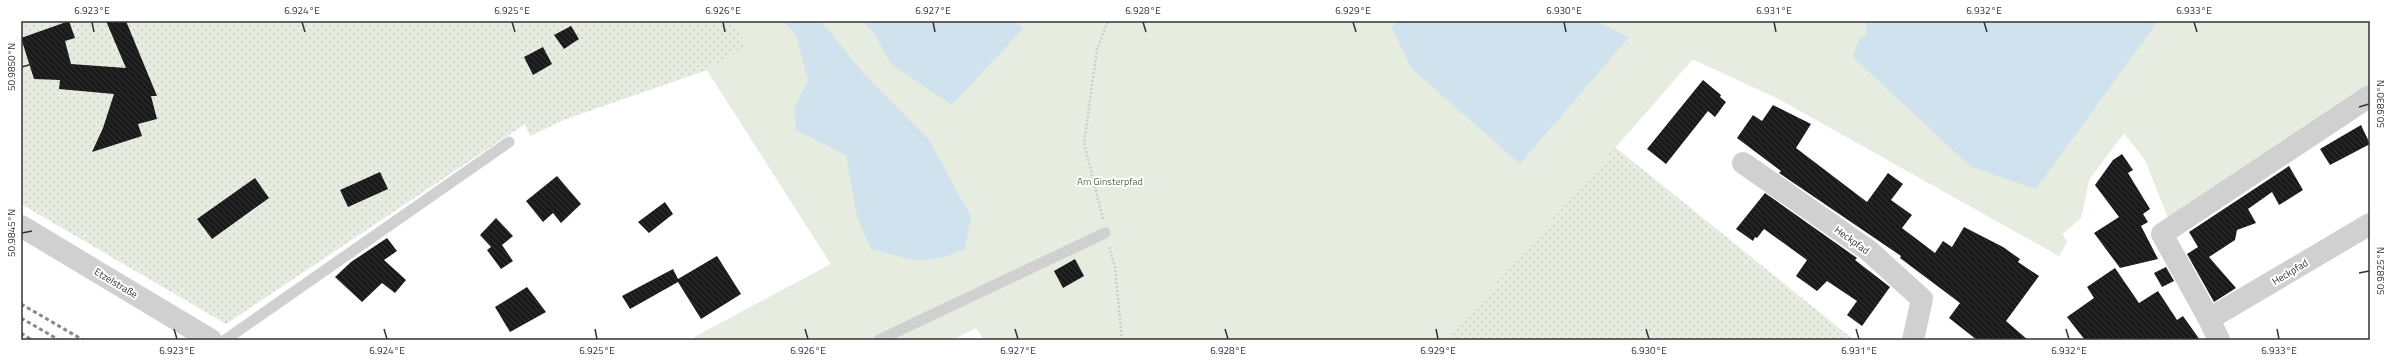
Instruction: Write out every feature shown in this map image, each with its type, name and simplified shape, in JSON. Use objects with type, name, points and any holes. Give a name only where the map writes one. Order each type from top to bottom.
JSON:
[{"type":"street","points":[[2219,340],[2210,319],[2162,234],[2370,96]]},
{"type":"street","name":"Heckpfad","points":[[1743,163],[1868,250],[1922,299],[1913,340]]},
{"type":"street","name":"Heckpfad","points":[[2210,319],[2370,224]]},
{"type":"street","name":"Etzelstraße","points":[[21,226],[211,340]]},
{"type":"lane","points":[[225,340],[509,142]]},
{"type":"lane","points":[[879,340],[1105,233]]},
{"type":"path","points":[[1108,21],[1097,49],[1084,142],[1101,206],[1105,233],[1115,267],[1122,340]]},
{"type":"green space","name":"Am Ginsterpfad","points":[[21,21],[783,21],[1629,38],[2158,21],[2170,222],[2145,160],[2125,133],[2103,158],[2089,180],[2081,218],[2062,234],[2067,242],[2059,256],[1777,98],[1692,59],[1615,147],[1854,340],[984,340],[976,328],[952,340],[689,340],[831,264],[707,70],[566,119],[530,136],[525,124],[226,324],[21,204]]},
{"type":"green space","name":"Am Ginsterpfad","points":[[732,21],[2370,21],[2370,99],[2170,222],[2145,160],[2124,133],[2089,180],[2081,218],[2062,234],[2067,242],[2059,256],[1777,98],[1693,59],[1447,340],[984,340],[976,328],[952,340],[689,340],[831,264],[707,70],[746,46]]},
{"type":"water","points":[[783,21],[821,21],[864,74],[929,140],[971,217],[965,249],[951,255],[928,260],[918,260],[908,259],[871,249],[857,217],[846,155],[796,130],[794,109],[808,80],[796,35]]},
{"type":"water","points":[[863,21],[1016,21],[1023,29],[952,105],[891,64],[875,35]]},
{"type":"water","points":[[1397,21],[1595,21],[1629,37],[1520,164],[1411,68],[1392,27]]},
{"type":"water","points":[[1866,21],[2158,21],[2036,189],[1971,167],[1853,57],[1859,39],[1867,34]]},
{"type":"building","points":[[69,21],[75,38],[65,41],[71,64],[126,68],[106,21],[126,21],[157,96],[151,96],[157,119],[138,124],[142,136],[92,152],[103,128],[114,94],[59,89],[60,80],[34,79],[21,38]]},
{"type":"building","points":[[571,26],[579,39],[564,49],[554,35]]},
{"type":"building","points":[[543,47],[552,64],[533,75],[524,57]]},
{"type":"building","points":[[1703,80],[1721,95],[1720,97],[1726,102],[1715,117],[1708,111],[1666,164],[1647,149]]},
{"type":"building","points":[[1773,105],[1811,124],[1796,148],[1867,202],[1888,173],[1903,184],[1891,200],[1912,215],[1902,228],[1935,253],[1943,241],[1952,247],[1964,227],[2003,247],[2020,259],[2018,262],[2039,276],[2006,321],[2028,340],[1977,340],[1949,318],[1960,303],[1900,258],[1901,256],[1779,173],[1781,171],[1737,138],[1753,115],[1762,121]]},
{"type":"building","points":[[2361,125],[2370,144],[2330,165],[2320,149]]},
{"type":"building","points":[[2122,154],[2133,170],[2128,173],[2150,209],[2143,214],[2148,222],[2141,226],[2158,259],[2120,268],[2094,233],[2119,217],[2095,185],[2113,160]]},
{"type":"building","points":[[2289,166],[2303,190],[2279,205],[2272,192],[2248,209],[2256,223],[2237,230],[2235,240],[2209,257],[2236,288],[2214,302],[2187,254],[2198,247],[2189,232]]},
{"type":"building","points":[[380,172],[388,189],[348,207],[340,190]]},
{"type":"building","points":[[557,176],[581,204],[561,223],[553,213],[543,222],[526,201]]},
{"type":"building","points":[[255,178],[269,198],[212,239],[197,219]]},
{"type":"building","points":[[1765,193],[1857,258],[1855,260],[1890,287],[1862,326],[1847,315],[1857,301],[1827,281],[1817,291],[1796,276],[1807,260],[1764,229],[1757,238],[1755,237],[1753,241],[1736,229]]},
{"type":"building","points":[[665,202],[673,214],[649,233],[638,222]]},
{"type":"building","points":[[496,218],[513,236],[502,245],[513,261],[501,269],[487,250],[491,247],[480,235]]},
{"type":"building","points":[[387,238],[397,251],[384,260],[406,280],[395,293],[382,283],[362,302],[335,277],[351,262]]},
{"type":"building","points":[[717,256],[741,294],[701,319],[678,282],[630,309],[622,296],[673,269],[678,279]]},
{"type":"building","points":[[1075,259],[1084,276],[1063,288],[1054,271]]},
{"type":"building","points":[[2166,267],[2174,281],[2162,287],[2154,273]]},
{"type":"building","points":[[2115,268],[2139,303],[2158,291],[2177,320],[2183,316],[2200,340],[2085,340],[2067,317],[2094,298],[2087,287]]},
{"type":"building","points":[[527,287],[546,312],[510,332],[495,307]]},
{"type":"railway","points":[[21,304],[83,340]]},
{"type":"railway","points":[[21,318],[59,340]]},
{"type":"railway","points":[[21,333],[32,340]]}]
